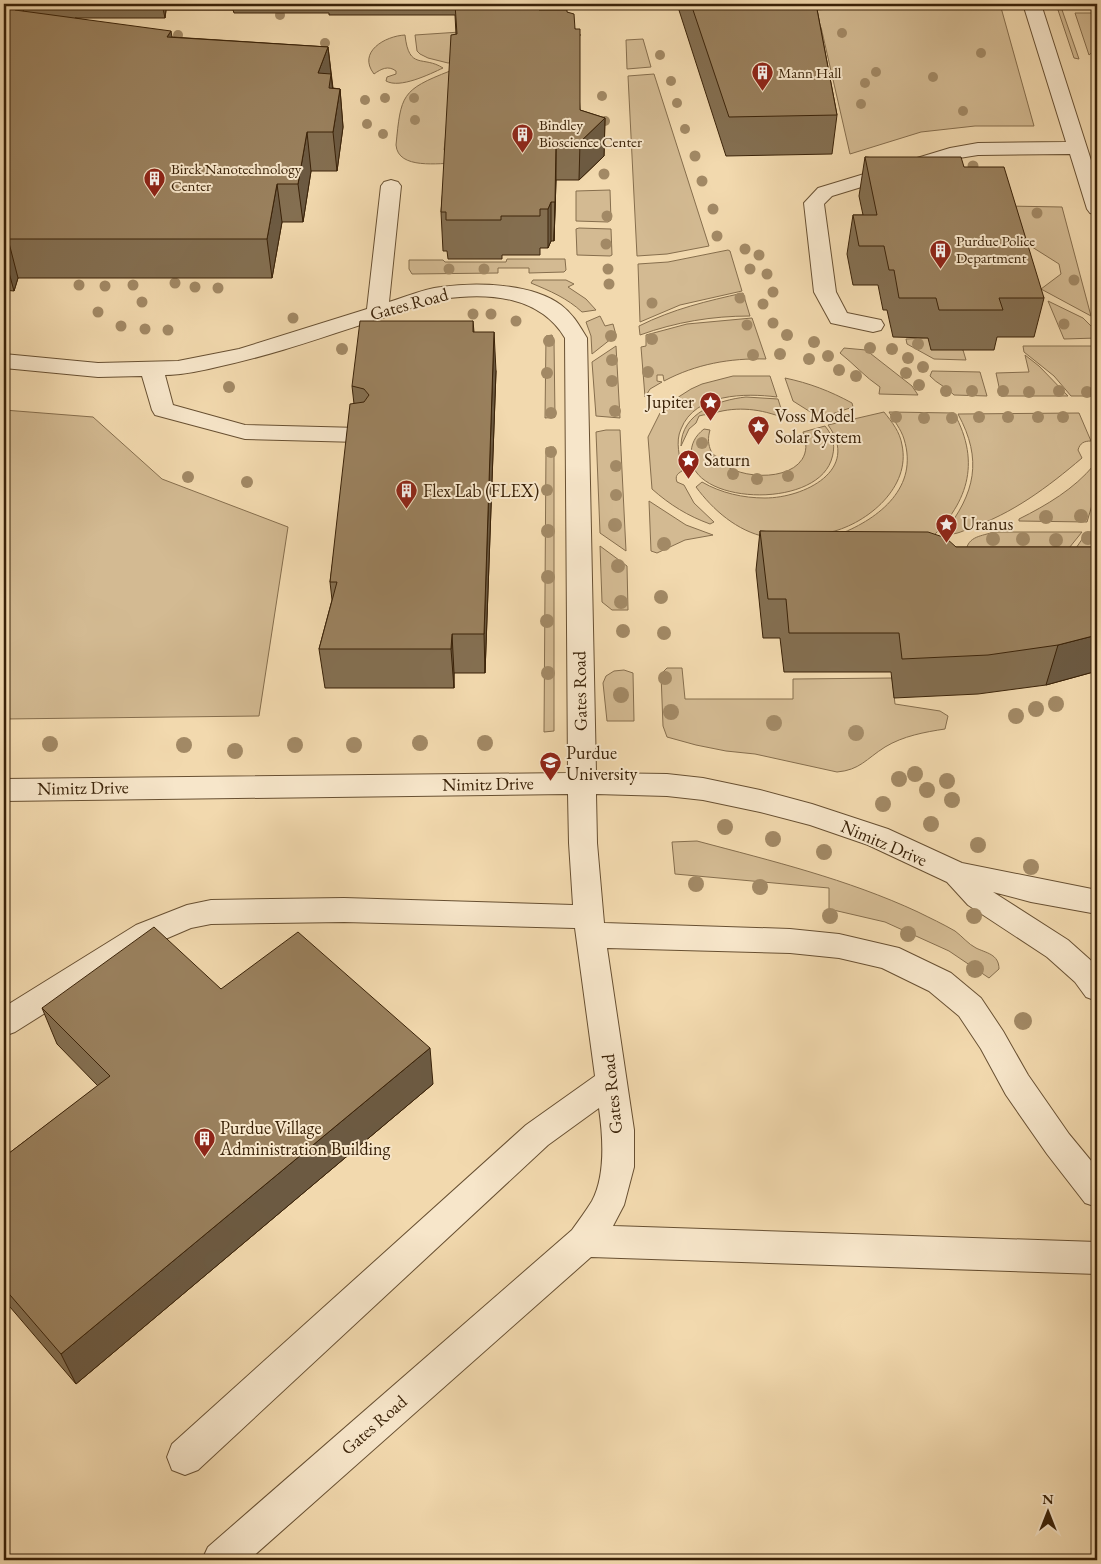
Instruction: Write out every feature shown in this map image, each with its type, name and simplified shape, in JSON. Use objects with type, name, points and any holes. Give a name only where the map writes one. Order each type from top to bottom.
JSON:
[{"type":"street","points":[[1032,4],[1077,148],[1092,177],[1097,209]]},
{"type":"street","points":[[873,325],[839,318],[825,292],[814,203],[825,192],[912,164],[978,149],[1077,148]]},
{"type":"street","points":[[377,312],[391,186]]},
{"type":"street","name":"Gates Road","points":[[4,361],[98,370],[178,368],[243,355],[440,293],[471,291],[515,293],[539,301],[554,309],[572,327],[576,338],[581,783],[590,926],[618,1130],[618,1167],[608,1204],[584,1241],[221,1560]]},
{"type":"street","points":[[152,370],[163,410],[245,432],[358,435]]},
{"type":"street","name":"Nimitz Drive","points":[[4,790],[581,783],[667,785],[704,789],[812,814],[878,838],[957,874],[1097,902]]},
{"type":"street","name":"Nimitz Drive","points":[[957,874],[977,896],[1044,939],[1088,976],[1097,988]]},
{"type":"street","points":[[4,1023],[146,934],[187,917],[211,912],[344,910],[590,926],[840,946],[888,957],[940,982],[970,1007],[1058,1144],[1097,1192]]},
{"type":"street","points":[[185,1457],[537,1135],[612,1081]]},
{"type":"street","points":[[584,1241],[1097,1258]]},
{"type":"shaded area","points":[[919,4],[1000,4],[1034,126],[975,126],[921,132],[850,154],[821,27],[745,31],[745,14]]},
{"type":"shaded area","points":[[1056,4],[1060,4],[1079,59],[1074,58]]},
{"type":"shaded area","points":[[1075,13],[1097,13],[1097,48],[1089,55]]},
{"type":"shaded area","points":[[565,25],[581,35],[572,40],[448,63],[420,54],[417,51],[415,35]]},
{"type":"shaded area","points":[[405,35],[410,54],[414,58],[443,68],[415,80],[399,83],[386,81],[387,77],[396,74],[396,71],[393,69],[385,68],[374,74],[369,59],[371,52],[389,38]]},
{"type":"shaded area","points":[[643,39],[651,67],[627,69],[626,40]]},
{"type":"shaded area","points":[[450,71],[453,72],[444,150],[458,163],[431,164],[411,162],[398,153],[396,145],[402,105],[413,90]]},
{"type":"shaded area","points":[[654,74],[709,246],[667,254],[637,256],[628,76]]},
{"type":"shaded area","points":[[610,190],[611,220],[608,222],[576,221],[576,191]]},
{"type":"shaded area","points":[[1006,206],[1062,207],[1091,316],[1041,289],[1061,274],[1059,264],[1021,240]]},
{"type":"shaded area","points":[[576,229],[611,229],[612,255],[577,255]]},
{"type":"shaded area","points":[[730,251],[742,291],[680,305],[640,322],[638,264],[668,262]]},
{"type":"shaded area","points":[[507,259],[565,259],[566,270],[564,272],[529,273],[529,268],[498,268],[498,273],[412,274],[409,269],[409,260],[506,262]]},
{"type":"shaded area","points":[[533,280],[566,280],[574,284],[568,287],[586,299],[596,310],[582,312],[552,292],[531,283]]},
{"type":"shaded area","points":[[743,293],[750,316],[694,321],[640,335],[639,326],[677,310]]},
{"type":"shaded area","points":[[1048,301],[1083,318],[1097,332],[1097,338],[1064,339]]},
{"type":"shaded area","points":[[600,316],[605,326],[613,324],[616,335],[592,354],[591,336],[586,322]]},
{"type":"shaded area","points":[[752,318],[766,359],[714,363],[688,370],[664,381],[663,375],[657,375],[657,381],[662,382],[650,389],[645,397],[641,347],[646,346],[646,335],[687,324]]},
{"type":"shaded area","points":[[552,335],[554,341],[555,417],[545,418],[546,336]]},
{"type":"shaded area","points":[[928,338],[963,350],[966,360],[934,359],[907,344],[906,339]]},
{"type":"shaded area","points":[[616,346],[620,418],[596,416],[592,362]]},
{"type":"shaded area","points":[[1023,346],[1097,346],[1097,396],[1071,396],[1054,376],[1024,352]]},
{"type":"shaded area","points":[[844,348],[866,350],[912,386],[918,395],[879,394],[880,387],[840,353]]},
{"type":"shaded area","points":[[1025,355],[1039,366],[1068,396],[1001,396],[996,373],[1029,372]]},
{"type":"shaded area","points":[[932,371],[980,372],[987,396],[954,395],[930,376]]},
{"type":"shaded area","points":[[733,376],[770,376],[777,397],[737,396],[709,402],[698,408],[688,417],[681,429],[678,444],[682,471],[677,475],[677,482],[684,485],[694,503],[714,522],[710,524],[680,510],[652,489],[648,437],[660,413],[669,403],[702,384]]},
{"type":"shaded area","points":[[785,378],[827,391],[852,403],[853,407],[820,418],[793,401]]},
{"type":"shaded area","points":[[746,397],[778,399],[784,418],[767,412],[741,409],[701,415],[689,429],[681,446],[687,425],[703,410],[724,401]]},
{"type":"shaded area","points":[[4,410],[93,417],[162,479],[288,527],[259,716],[4,719]]},
{"type":"shaded area","points":[[884,412],[895,427],[901,440],[903,460],[900,475],[884,501],[859,521],[845,527],[823,534],[777,538],[766,537],[745,530],[726,518],[710,504],[696,487],[702,482],[724,492],[757,498],[780,497],[796,493],[811,487],[824,478],[833,468],[838,455],[836,441],[828,425]]},
{"type":"shaded area","points":[[889,412],[954,413],[963,432],[968,466],[966,483],[961,498],[952,513],[927,542],[840,534],[882,510],[901,486],[906,472],[907,456],[903,435]]},
{"type":"shaded area","points":[[1079,413],[1091,441],[1086,441],[1080,446],[1078,450],[1082,458],[1043,489],[1015,507],[960,532],[954,534],[944,533],[963,504],[972,476],[971,446],[958,414]]},
{"type":"shaded area","points":[[825,426],[833,442],[833,451],[831,461],[820,477],[801,488],[778,494],[754,495],[730,491],[710,484],[696,471],[691,455],[693,444],[698,434],[704,429],[710,430],[710,449],[721,463],[738,472],[759,475],[780,473],[796,466],[805,452],[803,432]]},
{"type":"shaded area","points":[[620,430],[626,551],[600,533],[596,432]]},
{"type":"shaded area","points":[[554,447],[554,731],[544,732],[546,448]]},
{"type":"shaded area","points":[[1094,465],[1097,465],[1095,495],[1087,522],[1019,521],[1019,519],[1069,489]]},
{"type":"shaded area","points":[[649,501],[686,525],[713,535],[685,540],[657,553],[651,551]]},
{"type":"shaded area","points":[[994,532],[1082,532],[1065,553],[966,551],[967,546],[973,539]]},
{"type":"shaded area","points":[[1087,532],[1097,532],[1097,555],[1074,551]]},
{"type":"shaded area","points":[[600,546],[627,566],[628,610],[612,610],[602,602]]},
{"type":"shaded area","points":[[667,668],[682,668],[685,699],[793,699],[793,679],[892,678],[895,704],[940,711],[948,716],[945,729],[899,740],[852,769],[837,772],[755,754],[696,745],[667,737],[663,726],[661,674]]},
{"type":"shaded area","points":[[624,670],[633,673],[634,721],[607,721],[603,683],[606,676],[614,671]]},
{"type":"shaded area","points":[[697,841],[837,880],[891,900],[955,931],[973,946],[994,957],[997,960],[999,969],[989,978],[949,951],[885,922],[829,909],[829,888],[675,874],[672,842]]},
{"type":"building","name":"Birck Nanotechnology Center","points":[[4,4],[15,4],[15,10],[171,31],[167,37],[328,47],[318,73],[331,74],[329,88],[340,89],[333,132],[307,132],[298,184],[277,184],[267,239],[8,239],[4,250]]},
{"type":"building","name":"Bindley Bioscience Center","points":[[455,4],[539,4],[539,10],[567,10],[567,12],[574,14],[575,29],[580,29],[580,110],[605,118],[580,142],[556,142],[555,202],[551,202],[548,209],[540,209],[540,216],[501,216],[501,220],[446,220],[446,212],[441,212],[451,35],[457,34]]},
{"type":"building","name":"Mann Hall","points":[[691,4],[816,4],[837,115],[729,117]]},
{"type":"building","name":"Purdue Police Department","points":[[865,157],[961,157],[964,167],[1004,167],[1044,298],[999,298],[1003,310],[939,310],[936,298],[899,298],[894,270],[889,270],[884,246],[859,246],[853,215],[877,215]]},
{"type":"building","name":"Flex Lab (FLEX)","points":[[360,321],[473,321],[473,332],[494,332],[484,634],[452,634],[451,649],[319,649],[337,582],[330,582],[350,404],[364,402],[369,395],[364,389],[352,386]]},
{"type":"building","points":[[760,531],[928,532],[946,538],[956,547],[1097,547],[1097,635],[1058,645],[988,655],[902,659],[899,633],[789,633],[786,599],[768,599]]},
{"type":"building","name":"Purdue Village Administration Building","points":[[154,927],[221,989],[298,932],[430,1048],[61,1354],[4,1288],[4,1157],[110,1076],[42,1008]]},
{"type":"place","name":"Mann Hall","points":[[762,92]]},
{"type":"place","name":"Bindley Bioscience Center","points":[[523,153]]},
{"type":"place","name":"Birck Nanotechnology Center","points":[[155,197]]},
{"type":"place","name":"Purdue Police Department","points":[[940,269]]},
{"type":"place","name":"Jupiter","points":[[710,421]]},
{"type":"place","name":"Voss Model Solar System","points":[[759,445]]},
{"type":"place","name":"Saturn","points":[[688,479]]},
{"type":"place","name":"Flex Lab (FLEX)","points":[[407,510]]},
{"type":"place","name":"Uranus","points":[[946,543]]},
{"type":"place","name":"Purdue University","points":[[550,782]]},
{"type":"place","name":"Purdue Village Administration Building","points":[[204,1157]]}]
